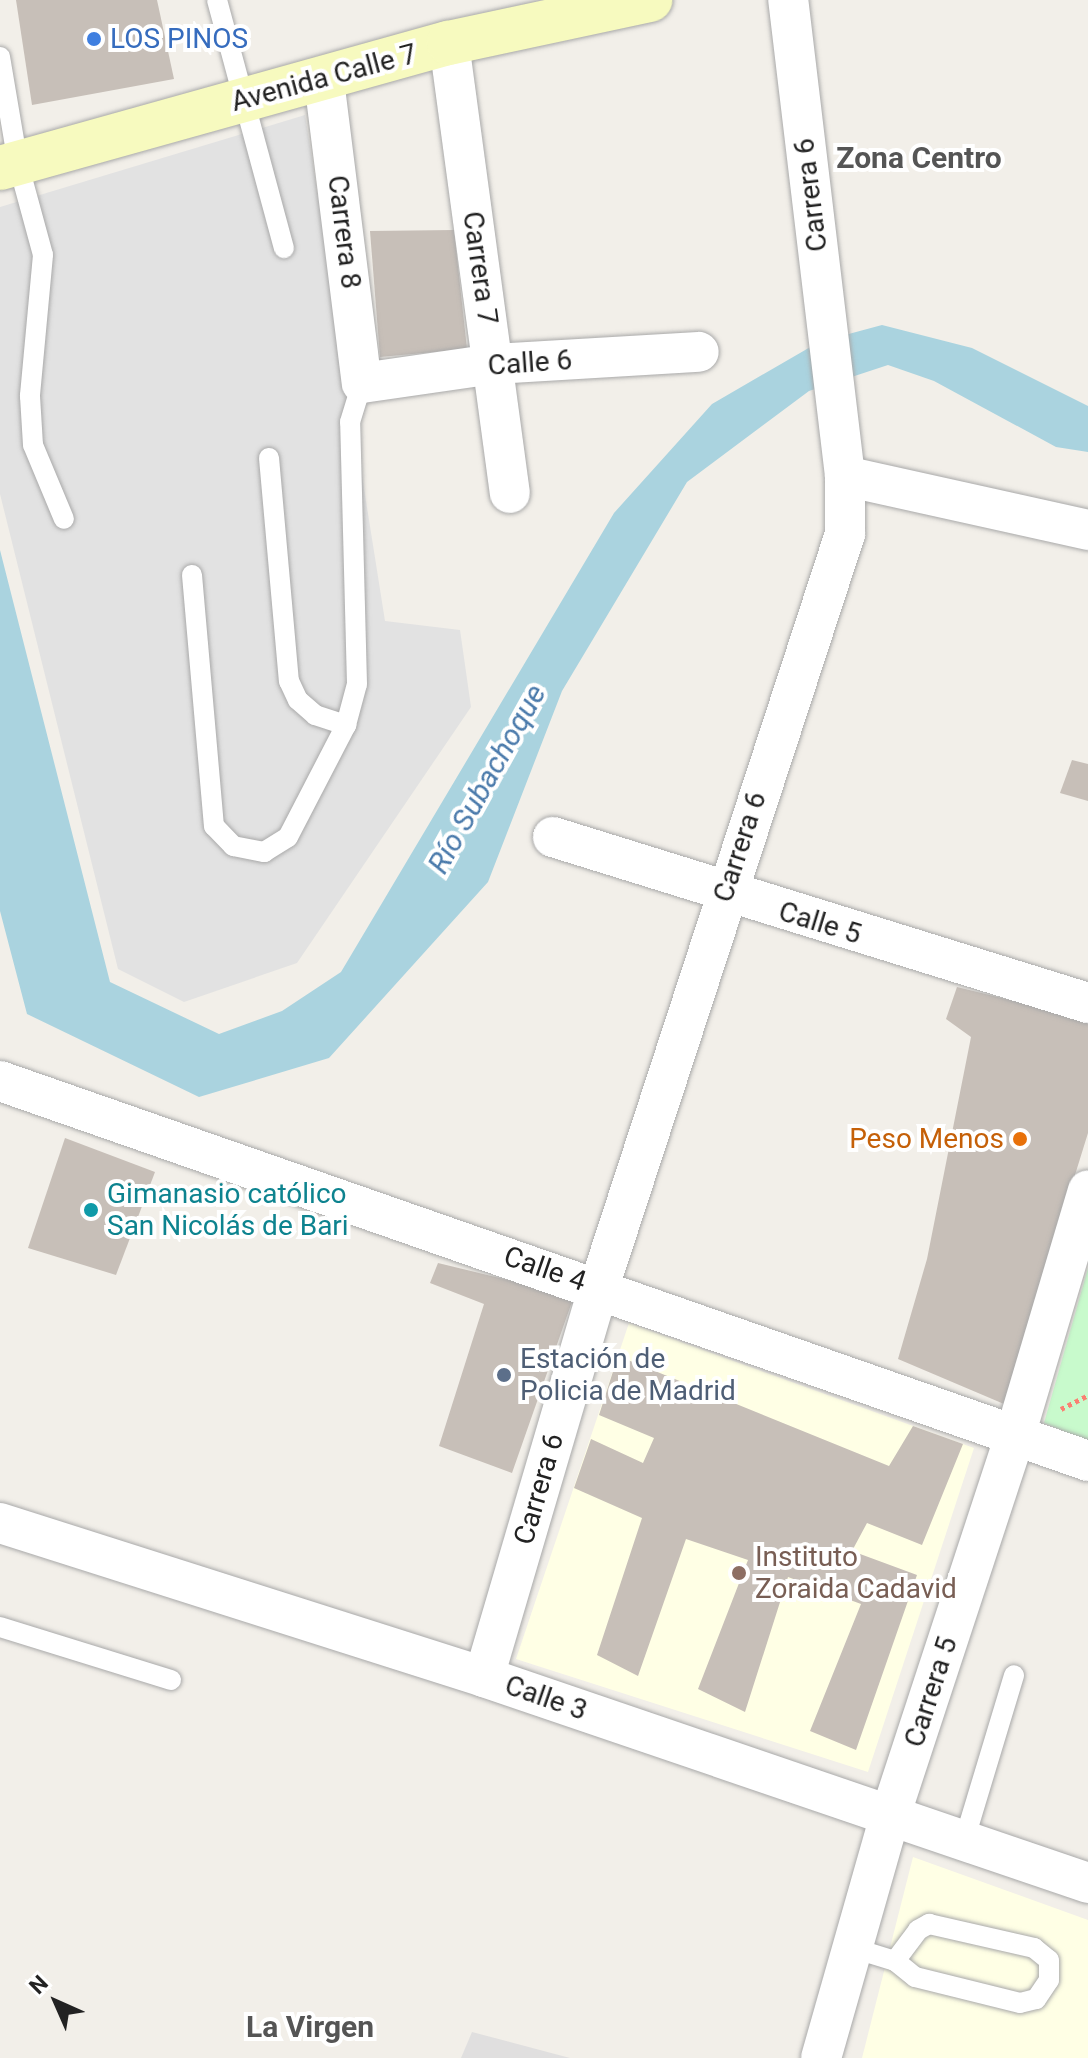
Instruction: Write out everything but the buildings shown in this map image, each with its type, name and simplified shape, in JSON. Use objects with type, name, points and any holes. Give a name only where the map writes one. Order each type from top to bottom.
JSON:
[{"type":"main road","name":"Avenida Calle 7","points":[[9,166],[449,43],[521,13],[650,0]]},
{"type":"street","name":"Carrera 6","points":[[484,1677],[599,1287],[724,894],[845,534],[845,476],[788,0]]},
{"type":"street","name":"Carrera 7","points":[[449,43],[510,493]]},
{"type":"street","name":"Carrera 8","points":[[324,80],[362,383]]},
{"type":"street","name":"Calle 6","points":[[362,383],[494,364],[699,352]]},
{"type":"street","points":[[845,476],[1088,530]]},
{"type":"street","name":"Calle 5","points":[[553,837],[724,894],[1088,1003]]},
{"type":"street","name":"Calle 4","points":[[0,1081],[1016,1432],[1088,1461]]},
{"type":"street","name":"Carrera 5","points":[[821,2058],[890,1816],[1016,1432],[1088,1191]]},
{"type":"street","name":"Calle 3","points":[[0,1523],[484,1677],[1088,1883]]},
{"type":"lane","points":[[217,0],[284,248]]},
{"type":"lane","points":[[0,57],[9,166],[43,255],[30,396],[33,445],[64,519]]},
{"type":"lane","points":[[192,575],[208,797],[214,826],[233,846],[264,852],[288,837],[346,725],[357,684],[350,422],[362,383]]},
{"type":"lane","points":[[269,458],[289,681],[298,700],[315,715],[346,725]]},
{"type":"lane","points":[[0,1627],[171,1680]]},
{"type":"lane","points":[[964,1841],[1014,1675]]},
{"type":"lane","points":[[853,1948],[895,1961],[915,1977],[1020,2003],[1036,1999],[1049,1980],[1049,1960],[1034,1948],[929,1924],[918,1930],[895,1961]]},
{"type":"shaded area","points":[[305,115],[385,621],[460,630],[471,707],[297,963],[184,1002],[118,969],[0,494],[0,207]]},
{"type":"shaded area","name":"Instituto Zoraida Cadavid","points":[[629,1323],[974,1448],[868,1772],[516,1659]]},
{"type":"shaded area","points":[[913,1857],[1088,1920],[1088,2058],[862,2058]]},
{"type":"shaded area","points":[[472,2032],[570,2058],[461,2058]]},
{"type":"green space","points":[[1088,1268],[1088,1441],[1044,1423]]},
{"type":"water","name":"Río Subachoque","points":[[882,325],[972,348],[1088,406],[1088,452],[1056,447],[934,381],[888,365],[809,391],[687,482],[562,691],[488,882],[329,1058],[199,1097],[27,1014],[0,911],[0,550],[110,982],[219,1034],[282,1011],[341,972],[614,513],[712,404],[819,342]]},
{"type":"place","name":"LOS PINOS","points":[[94,39]]},
{"type":"place","name":"Peso Menos","points":[[1020,1139]]},
{"type":"place","name":"Gimanasio católico San Nicolás de Bari","points":[[91,1210]]},
{"type":"place","name":"Estación de Policia de Madrid","points":[[504,1375]]},
{"type":"place","name":"Instituto Zoraida Cadavid","points":[[739,1573]]},
{"type":"district","name":"Zona Centro","points":[[919,158]]},
{"type":"district","name":"La Virgen","points":[[310,2027]]}]
